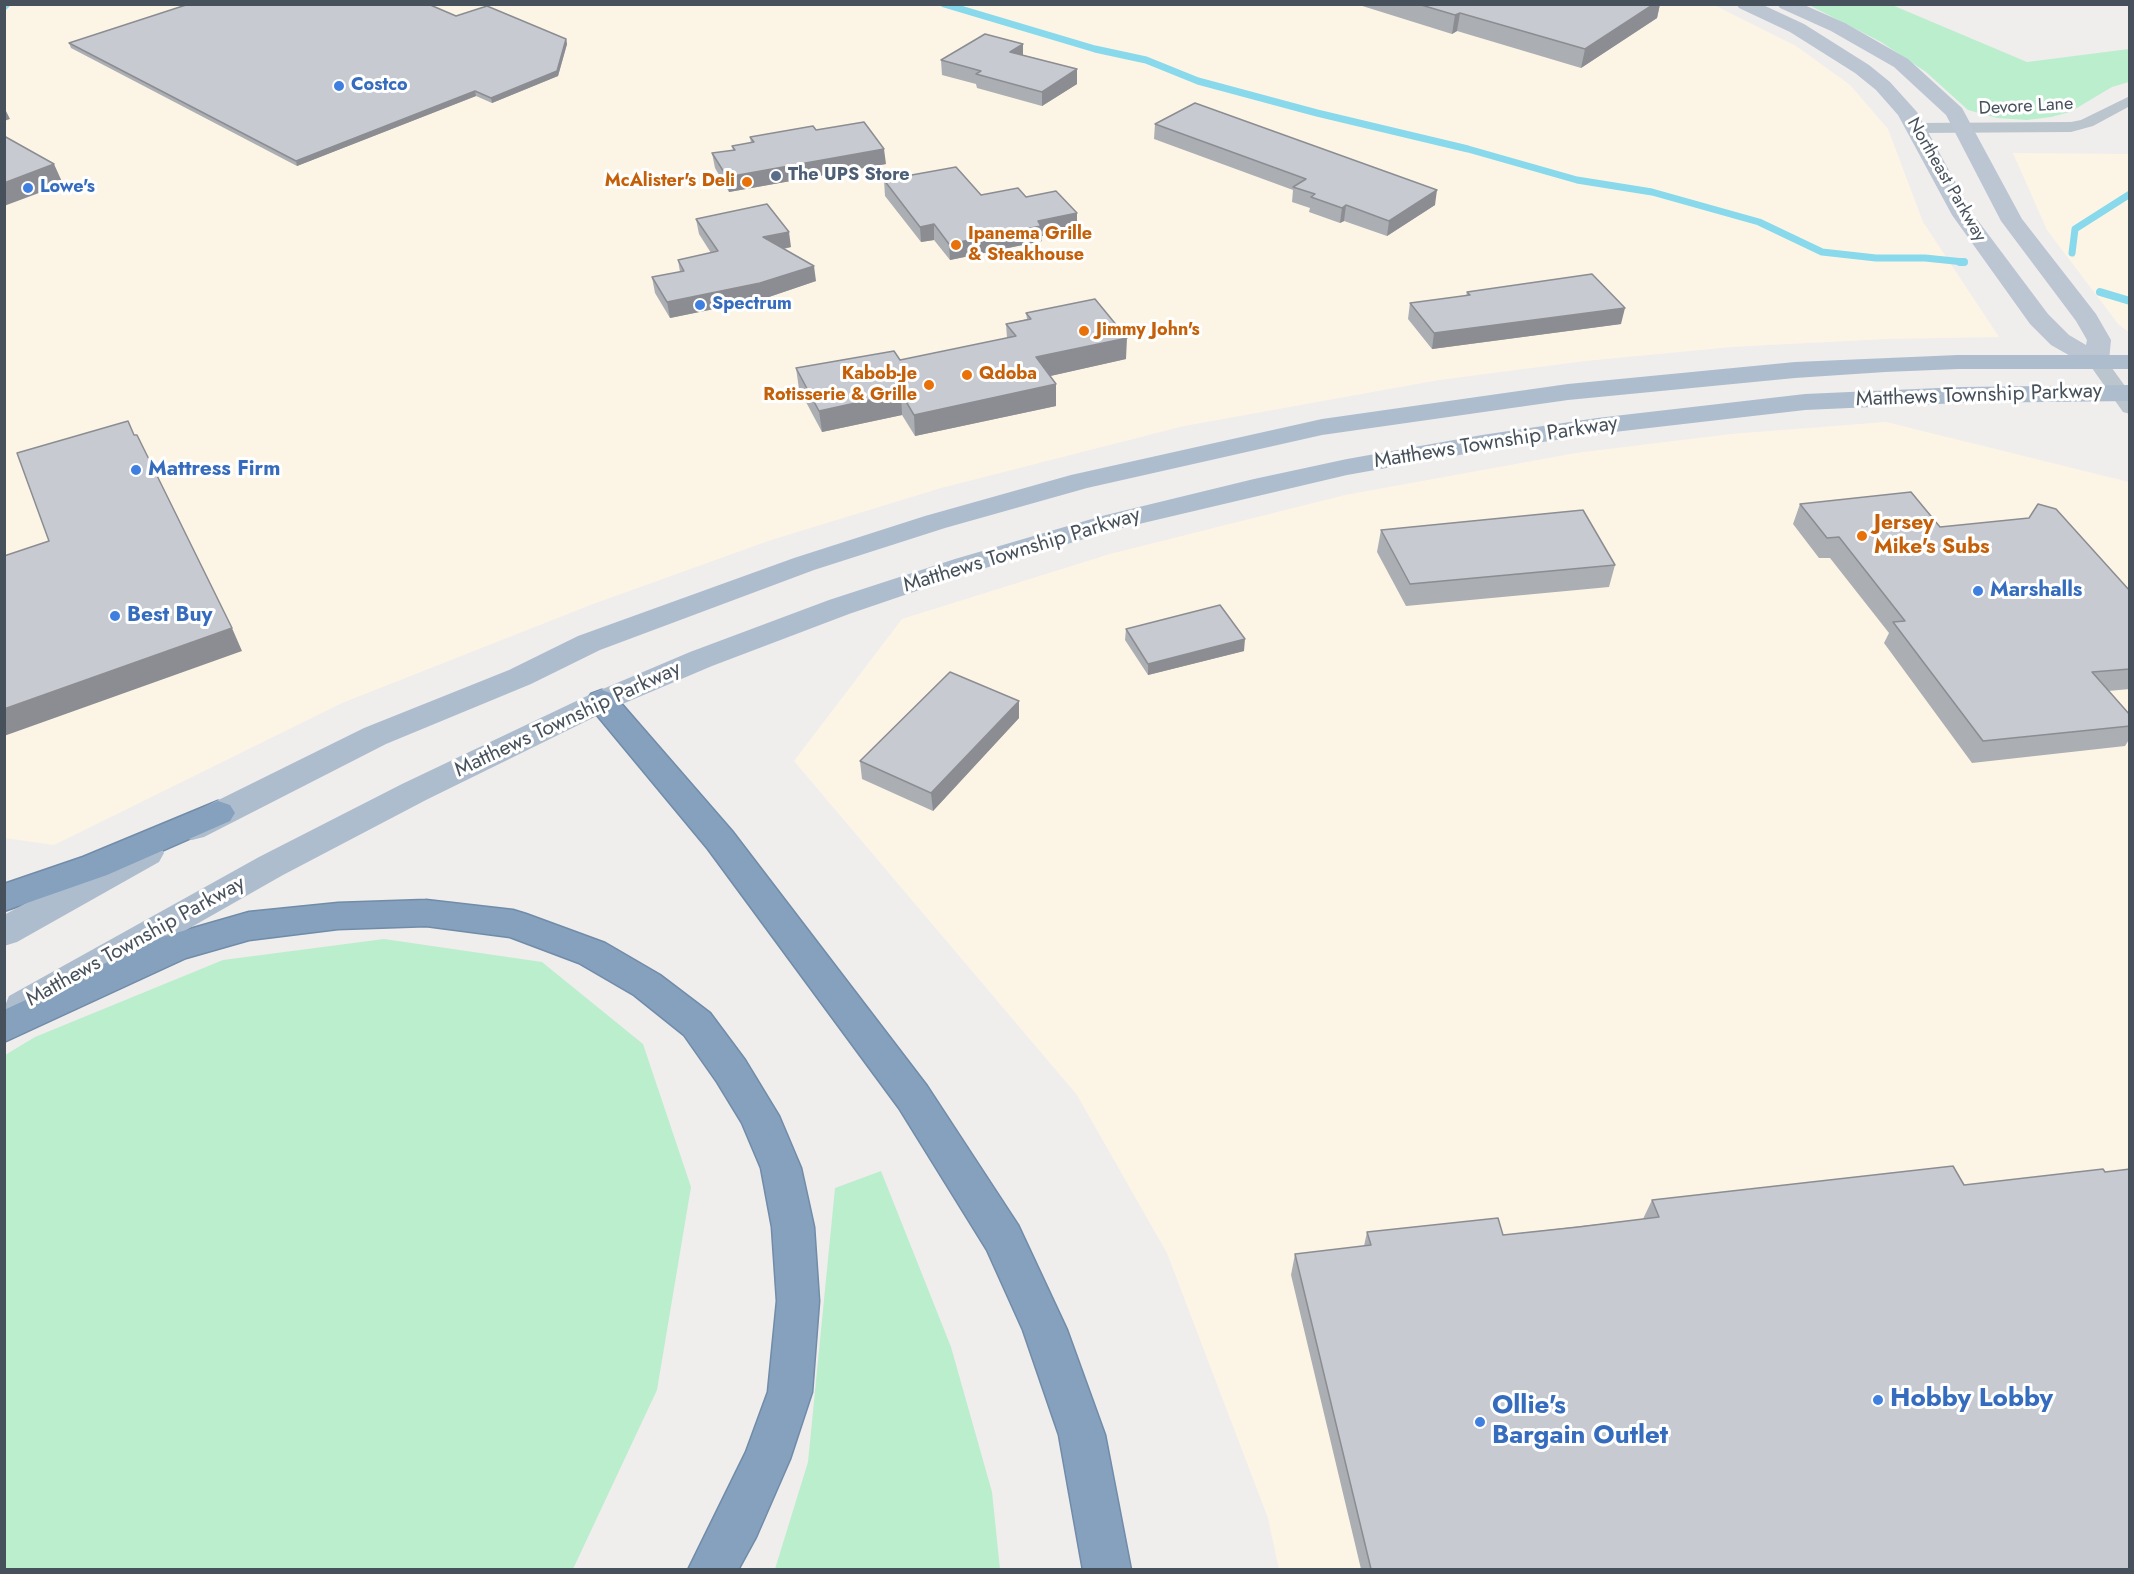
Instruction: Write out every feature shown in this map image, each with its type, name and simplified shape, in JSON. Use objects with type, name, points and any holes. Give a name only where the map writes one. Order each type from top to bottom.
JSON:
[{"type":"highway","points":[[602,701],[720,840],[913,1097],[1003,1238],[1045,1330],[1082,1435],[1107,1569]]},
{"type":"highway","points":[[4,898],[95,866],[218,813]]},
{"type":"highway","points":[[4,1027],[176,947],[249,926],[338,916],[426,913],[513,924],[592,953],[646,985],[697,1024],[731,1071],[759,1116],[781,1168],[793,1227],[798,1301],[790,1392],[767,1459],[739,1520],[712,1569]]},
{"type":"main road","name":"Matthews Township Parkway","points":[[4,932],[218,813],[375,736],[520,677],[590,644],[804,564],[935,522],[1081,481],[1230,446],[1344,423],[1568,392],[1795,370],[1885,365],[2130,362]]},
{"type":"main road","points":[[1280,481],[1281,467],[1295,458],[1491,420],[1588,405],[1653,384]]},
{"type":"main road","name":"Matthews Township Parkway","points":[[4,1016],[281,860],[414,792],[602,701],[701,659],[839,607],[965,565],[1112,522],[1280,481],[1482,443],[1597,426],[1805,402],[1960,395],[2126,398]]},
{"type":"main road","points":[[839,607],[911,564],[1014,527],[1218,473],[1232,463],[1230,446]]},
{"type":"street","name":"Northeast Parkway","points":[[1745,4],[1797,28],[1862,69],[1891,94],[1918,128],[1963,215],[2039,319],[2060,340],[2097,361],[2126,398]]},
{"type":"street","name":"Northeast Parkway","points":[[1786,4],[1838,27],[1901,63],[1955,111],[2012,221],[2087,319],[2099,340],[2097,361]]},
{"type":"street","name":"Devore Lane","points":[[1918,128],[2071,127],[2087,123],[2130,100]]},
{"type":"shaded area","points":[[4,5],[1714,5],[1796,46],[1850,85],[1888,129],[1923,222],[1999,337],[1885,339],[1732,347],[1585,361],[1439,380],[1184,426],[941,488],[771,540],[593,604],[342,703],[54,845],[5,838]]},
{"type":"shaded area","points":[[2013,153],[2129,154],[2129,332],[2119,325],[2047,230]]},
{"type":"shaded area","points":[[1886,422],[2129,482],[2129,1569],[1279,1569],[1268,1518],[1167,1253],[1077,1095],[794,761],[902,619],[1110,554],[1345,495],[1576,453],[1731,434]]},
{"type":"green space","points":[[1809,5],[1892,5],[2027,62],[2129,49],[2129,82],[2112,87],[2070,112],[2027,120],[1997,118],[1968,110],[1926,72],[1881,42]]},
{"type":"green space","points":[[384,939],[542,962],[643,1044],[691,1187],[657,1390],[573,1569],[5,1569],[5,1055],[35,1037],[223,960]]},
{"type":"green space","points":[[881,1171],[951,1347],[992,1492],[1000,1569],[775,1569],[808,1462],[835,1188]]},
{"type":"building","name":"Costco","points":[[189,4],[428,4],[456,16],[487,6],[566,39],[557,71],[491,98],[475,91],[296,161],[69,43]]},
{"type":"building","points":[[1418,4],[1654,4],[1585,49],[1460,13],[1455,15]]},
{"type":"building","points":[[985,34],[1023,44],[1010,52],[1077,69],[1042,92],[976,74],[981,71],[941,60]]},
{"type":"building","points":[[1195,103],[1437,190],[1389,221],[1346,205],[1342,208],[1311,197],[1315,194],[1293,187],[1306,179],[1155,124]]},
{"type":"building","points":[[864,122],[884,149],[727,177],[712,153],[735,150],[732,146],[754,142],[750,137],[813,126],[816,130]]},
{"type":"building","points":[[4,136],[54,164],[4,183]]},
{"type":"building","points":[[956,167],[981,195],[1018,188],[1026,197],[1056,191],[1077,213],[1038,221],[1041,226],[949,244],[934,224],[920,227],[884,180]]},
{"type":"building","points":[[767,204],[789,232],[763,237],[814,266],[760,283],[667,302],[652,277],[684,271],[678,260],[718,251],[696,219]]},
{"type":"building","points":[[1592,274],[1625,308],[1434,333],[1410,303],[1470,295],[1467,292]]},
{"type":"building","points":[[1095,299],[1127,338],[1036,357],[1056,384],[914,415],[901,393],[819,411],[796,368],[894,351],[900,360],[1016,336],[1006,324],[1031,319],[1026,313]]},
{"type":"building","name":"Best Buy","points":[[128,421],[232,628],[4,709],[4,556],[49,541],[17,453]]},
{"type":"building","name":"Marshalls","points":[[1911,492],[1940,527],[2029,518],[2038,504],[2056,509],[2130,591],[2130,669],[2092,672],[2130,715],[2130,726],[1983,741],[1893,622],[1905,621],[1839,537],[1827,538],[1800,504]]},
{"type":"building","points":[[1583,510],[1615,565],[1410,584],[1381,530]]},
{"type":"building","points":[[1220,605],[1245,639],[1148,664],[1126,629]]},
{"type":"building","points":[[950,672],[1019,701],[931,793],[860,761]]},
{"type":"building","name":"Hobby Lobby","points":[[1953,1166],[1964,1185],[2103,1169],[2105,1172],[2130,1169],[2130,1569],[1371,1569],[1295,1254],[1371,1245],[1367,1232],[1498,1218],[1503,1235],[1578,1227],[1659,1217],[1652,1200]]},
{"type":"waterway","points":[[4,7],[7,4]]},
{"type":"waterway","points":[[944,4],[1095,49],[1146,60],[1198,81],[1317,113],[1468,149],[1577,180],[1652,192],[1759,222],[1822,252],[1876,258],[1925,258],[1964,262],[1960,262]]},
{"type":"waterway","points":[[2072,253],[2075,229],[2130,194]]},
{"type":"waterway","points":[[2100,292],[2130,301]]},
{"type":"place","name":"Costco","points":[[339,86]]},
{"type":"place","name":"The UPS Store","points":[[776,176]]},
{"type":"place","name":"McAlister's Deli","points":[[747,182]]},
{"type":"place","name":"Lowe's","points":[[28,188]]},
{"type":"place","name":"Ipanema Grille & Steakhouse","points":[[956,245]]},
{"type":"place","name":"Spectrum","points":[[700,305]]},
{"type":"place","name":"Jimmy John's","points":[[1084,331]]},
{"type":"place","name":"Qdoba","points":[[967,375]]},
{"type":"place","name":"Kabob-Je Rotisserie & Grille","points":[[929,385]]},
{"type":"place","name":"Mattress Firm","points":[[136,470]]},
{"type":"place","name":"Jersey Mike's Subs","points":[[1862,536]]},
{"type":"place","name":"Marshalls","points":[[1978,591]]},
{"type":"place","name":"Best Buy","points":[[115,616]]},
{"type":"place","name":"Hobby Lobby","points":[[1878,1400]]},
{"type":"place","name":"Ollie's Bargain Outlet","points":[[1480,1422]]}]
